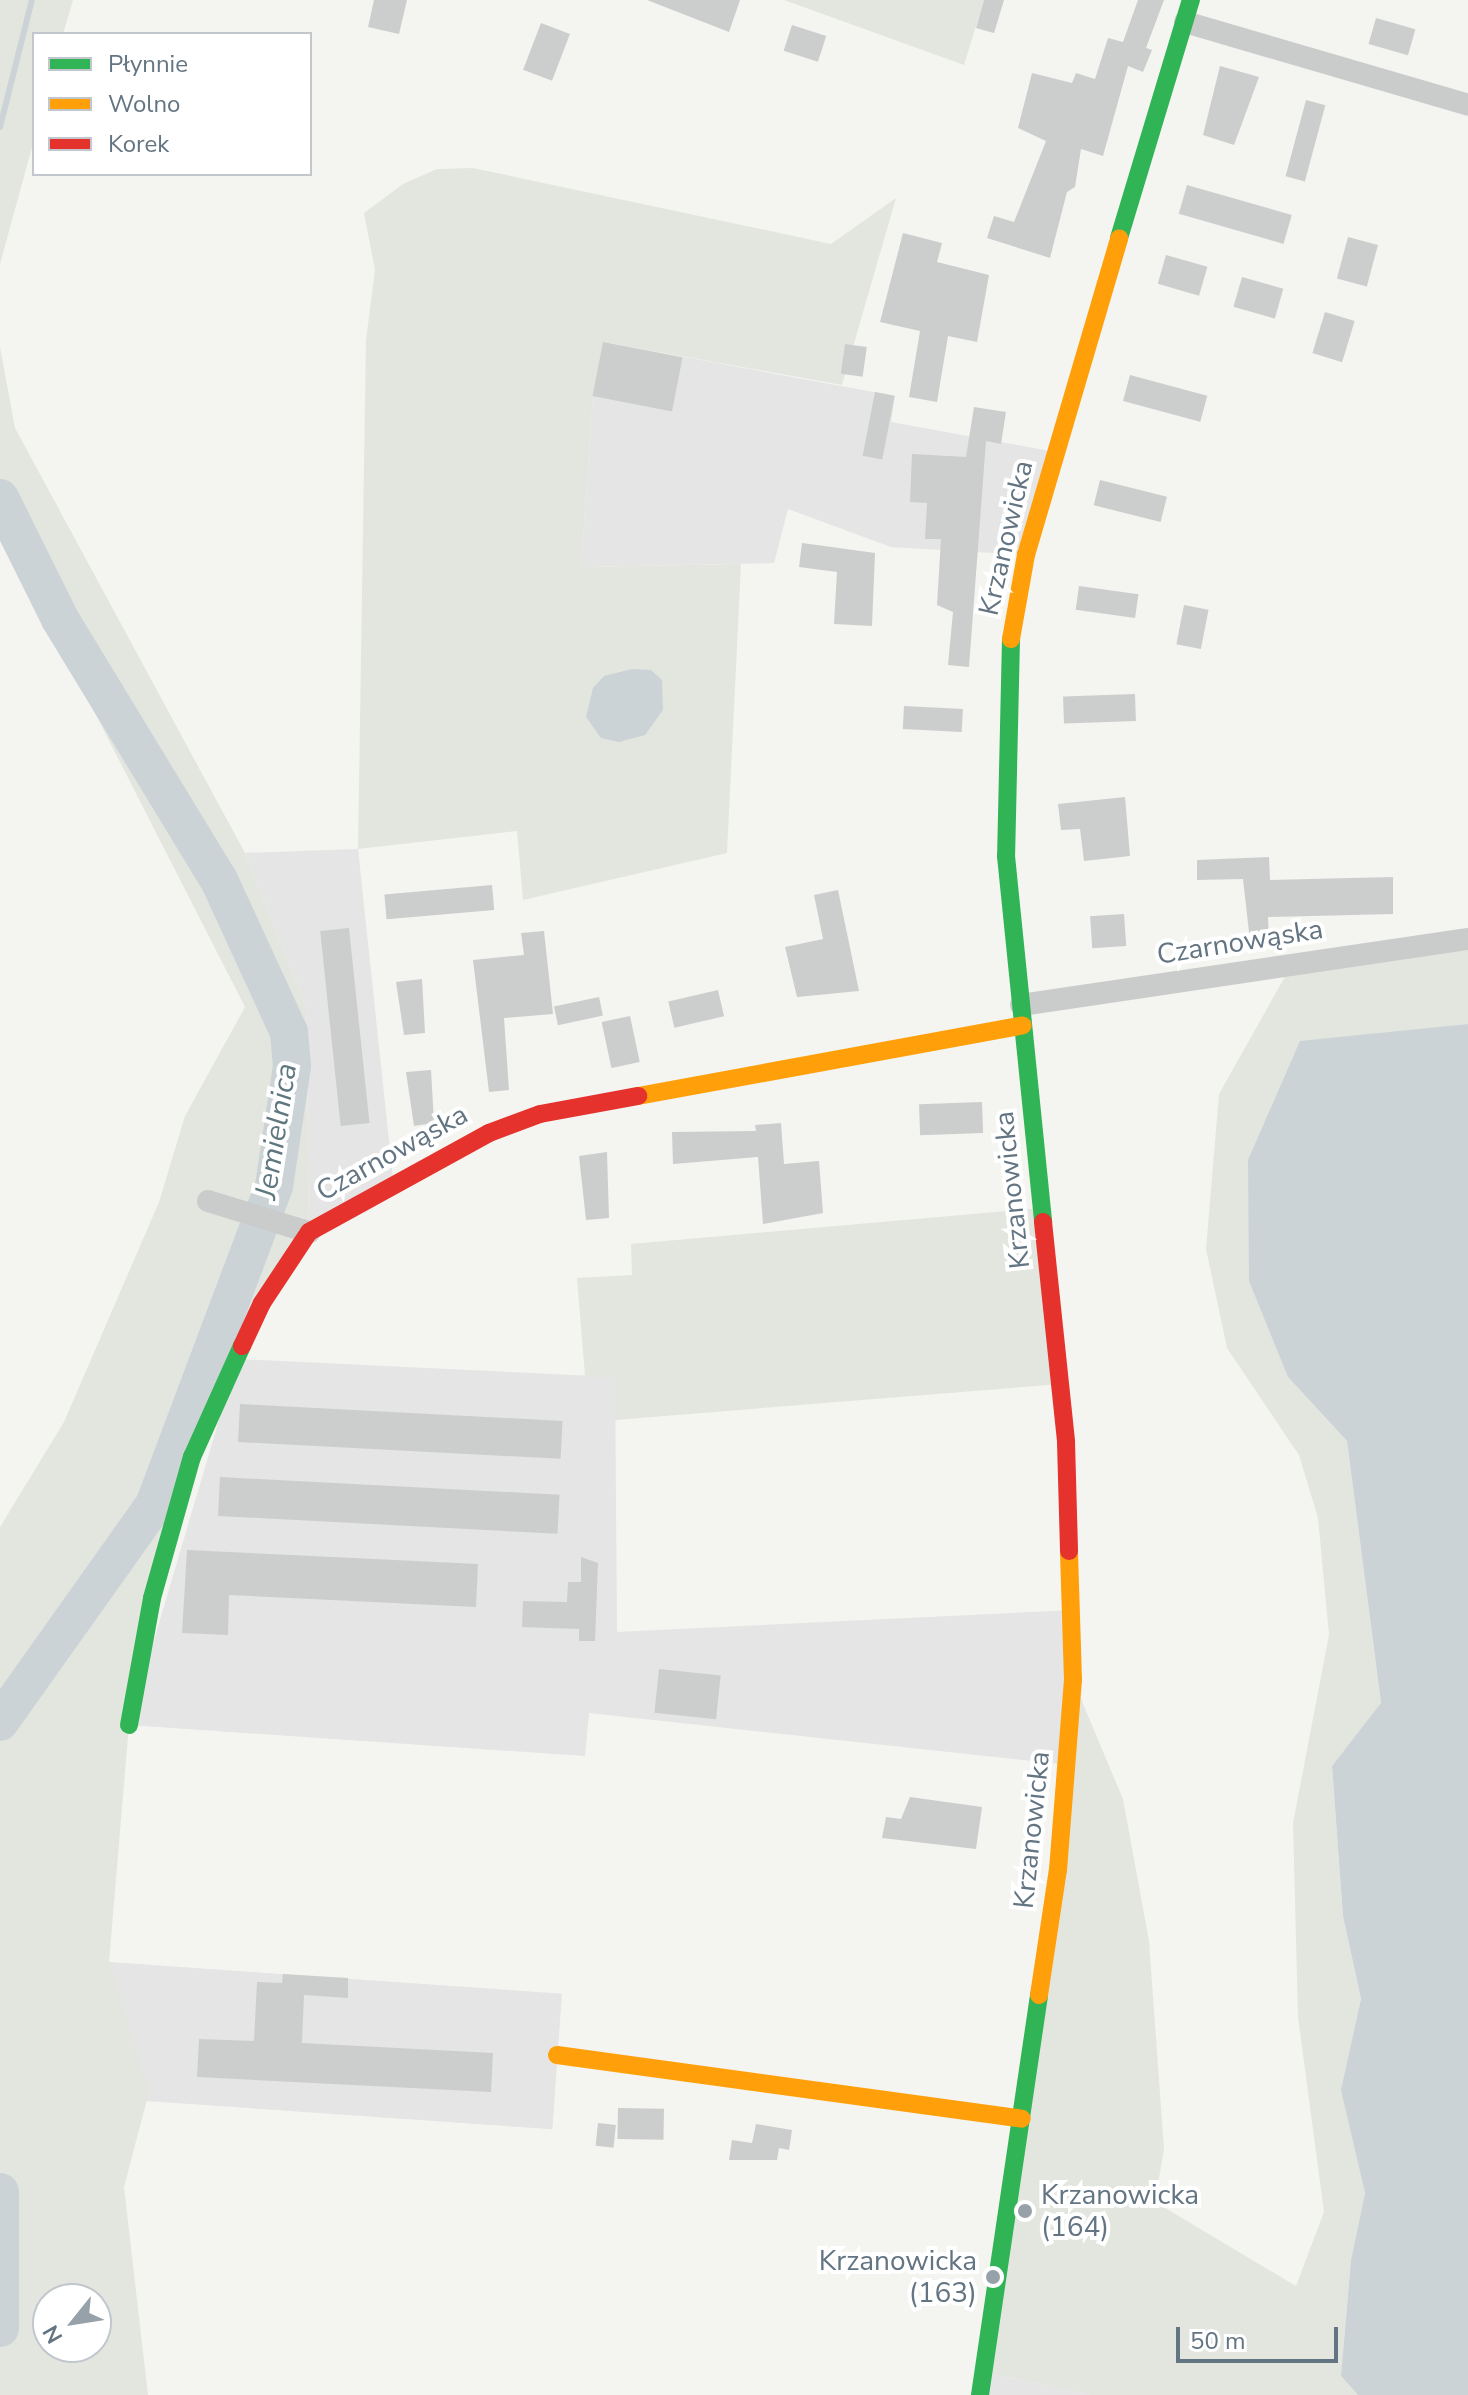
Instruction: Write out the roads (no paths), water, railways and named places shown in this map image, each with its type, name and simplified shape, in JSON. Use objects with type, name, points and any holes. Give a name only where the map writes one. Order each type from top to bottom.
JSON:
[{"type":"street","name":"Krzanowicka","points":[[980,2395],[1065,1809],[1074,1610],[1066,1442],[1003,797],[1006,669],[1016,606],[1057,442],[1191,0]]},
{"type":"street","points":[[1185,22],[1468,105]]},
{"type":"street","name":"Czarnowąska","points":[[129,1725],[152,1598],[192,1457],[262,1303],[309,1232],[489,1133],[540,1114],[1022,1015],[1468,939]]},
{"type":"street","points":[[208,1201],[309,1232]]},
{"type":"street","points":[[557,2055],[1022,2119]]},
{"type":"waterway","points":[[0,127],[32,0]]},
{"type":"waterway","name":"Jemielnica","points":[[0,498],[60,619],[219,880],[289,1032],[292,1066],[274,1186],[154,1505],[0,1722]]},
{"type":"waterway","name":"Jemielnica","points":[[0,2192],[0,2328]]},
{"type":"place","name":"Krzanowicka (164)","points":[[1025,2211]]},
{"type":"place","name":"Krzanowicka (163)","points":[[993,2277]]}]
